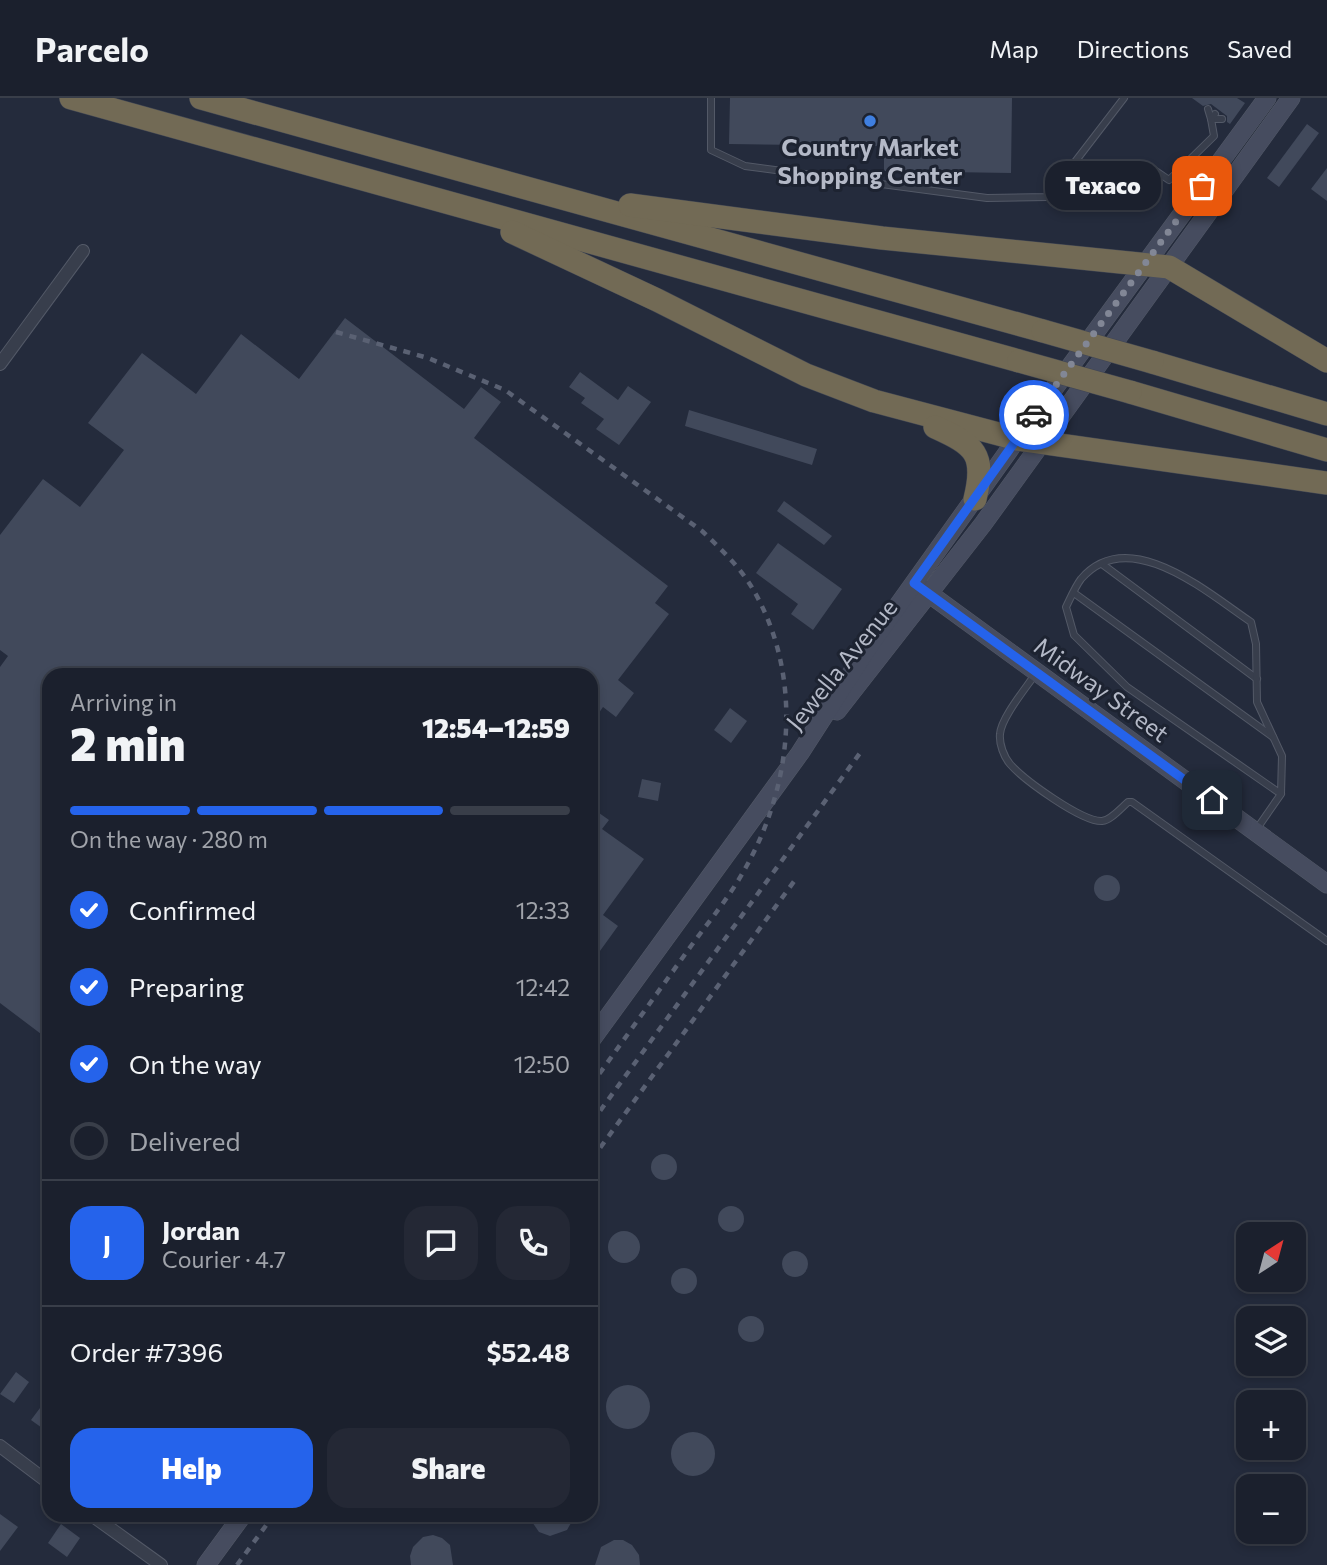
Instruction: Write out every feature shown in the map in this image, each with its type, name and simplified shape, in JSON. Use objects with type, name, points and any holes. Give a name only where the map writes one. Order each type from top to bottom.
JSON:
[{"type":"highway","points":[[71,98],[1019,361],[1327,450]]},
{"type":"highway","points":[[201,98],[1043,331],[1327,414]]},
{"type":"highway","points":[[557,196],[869,237],[1169,267],[1327,360]]},
{"type":"highway","points":[[435,199],[561,254],[806,375],[940,429],[972,447],[980,471],[975,499]]},
{"type":"highway","points":[[874,401],[1017,439],[1327,484]]},
{"type":"main road","name":"Jewella Avenue","points":[[598,1031],[800,753],[869,646],[1017,439],[1267,98]]},
{"type":"main road","name":"Jewella Avenue","points":[[800,753],[868,674],[929,594],[1169,267],[1286,100]]},
{"type":"main road","name":"Midway Street","points":[[914,583],[1327,884]]},
{"type":"main road","points":[[205,1565],[237,1522]]},
{"type":"street","points":[[0,364],[83,251]]},
{"type":"street","points":[[0,1446],[42,1478]]},
{"type":"street","points":[[100,1522],[147,1561],[161,1565]]},
{"type":"lane","points":[[712,98],[711,150],[745,166],[987,198],[1048,197],[1125,98]]},
{"type":"lane","points":[[1147,165],[1168,180],[1213,136],[1213,116],[1208,109]]},
{"type":"lane","points":[[1213,116],[1222,119]]},
{"type":"lane","points":[[1213,136],[1230,148]]},
{"type":"lane","points":[[1255,831],[1281,794],[1282,756],[1256,702],[1256,644],[1251,622],[1178,572],[1157,562],[1129,558],[1102,564],[1081,579],[1066,607],[1074,635],[1127,687],[1281,794]]},
{"type":"lane","points":[[1102,564],[1257,679]]},
{"type":"lane","points":[[1074,593],[1275,738]]},
{"type":"lane","points":[[1037,671],[1000,733],[1002,747],[1011,765],[1042,790],[1087,817],[1099,821],[1107,820],[1128,802],[1132,802],[1327,941]]},
{"type":"building","name":"Country Market Shopping Center","points":[[730,98],[1012,98],[1011,173],[884,171],[884,146],[729,144]]},
{"type":"building","points":[[1192,98],[1237,98],[1245,103],[1230,124],[1227,122],[1227,116],[1211,104],[1203,106]]},
{"type":"building","points":[[1307,124],[1319,133],[1279,187],[1267,178]]},
{"type":"building","points":[[1327,168],[1327,201],[1311,189]]},
{"type":"building","points":[[345,318],[464,409],[481,387],[501,402],[474,438],[668,586],[655,603],[669,614],[618,680],[634,693],[616,717],[603,707],[598,714],[598,668],[42,668],[42,1035],[0,1003],[0,667],[8,656],[0,650],[0,535],[43,479],[80,507],[124,450],[88,423],[142,353],[196,394],[241,334],[299,379]]},
{"type":"building","points":[[580,372],[618,400],[628,386],[651,402],[619,445],[596,429],[604,419],[581,403],[585,398],[569,387]]},
{"type":"building","points":[[689,410],[817,449],[812,465],[685,426]]},
{"type":"building","points":[[784,501],[832,536],[824,545],[777,511]]},
{"type":"building","points":[[778,543],[842,589],[813,630],[791,614],[798,604],[756,573]]},
{"type":"building","points":[[730,708],[747,721],[731,743],[714,730]]},
{"type":"building","points":[[642,779],[661,783],[658,801],[638,797]]},
{"type":"building","points":[[598,812],[609,820],[602,829],[644,859],[603,915],[618,926],[598,954]]},
{"type":"building","points":[[1107,875],[1116,879],[1120,888],[1116,897],[1107,901],[1098,897],[1094,888],[1098,879]]},
{"type":"building","points":[[664,1154],[673,1158],[677,1167],[673,1176],[664,1180],[655,1176],[651,1167],[655,1158]]},
{"type":"building","points":[[731,1206],[740,1210],[744,1219],[740,1228],[731,1232],[722,1228],[718,1219],[722,1210]]},
{"type":"building","points":[[624,1231],[635,1236],[640,1247],[635,1258],[624,1263],[613,1258],[608,1247],[613,1236]]},
{"type":"building","points":[[795,1251],[804,1255],[808,1264],[804,1273],[795,1277],[786,1273],[782,1264],[786,1255]]},
{"type":"building","points":[[684,1268],[693,1272],[697,1281],[693,1290],[684,1294],[675,1290],[671,1281],[675,1272]]},
{"type":"building","points":[[751,1316],[760,1320],[764,1329],[760,1338],[751,1342],[742,1338],[738,1329],[742,1320]]},
{"type":"building","points":[[16,1372],[29,1382],[14,1403],[0,1394]]},
{"type":"building","points":[[628,1385],[643,1392],[650,1407],[643,1422],[628,1429],[613,1422],[606,1407],[613,1392]]},
{"type":"building","points":[[42,1405],[42,1428],[31,1420]]},
{"type":"building","points":[[693,1432],[708,1439],[715,1454],[708,1469],[693,1476],[678,1469],[671,1454],[678,1439]]},
{"type":"building","points":[[0,1514],[18,1527],[0,1551]]},
{"type":"building","points":[[532,1522],[572,1522],[567,1530],[550,1536],[539,1532]]},
{"type":"building","points":[[61,1524],[80,1538],[67,1557],[48,1543]]},
{"type":"building","points":[[433,1535],[450,1545],[453,1565],[411,1565],[413,1547],[423,1537]]},
{"type":"building","points":[[614,1540],[623,1540],[632,1545],[639,1555],[640,1565],[595,1565],[601,1547]]},
{"type":"railway","points":[[336,332],[428,358],[505,390],[702,531],[743,574],[770,624],[780,659],[786,730],[774,801],[762,835],[727,897],[598,1076]]},
{"type":"railway","points":[[598,1114],[860,753]]},
{"type":"railway","points":[[598,1151],[795,880]]},
{"type":"railway","points":[[237,1565],[269,1522]]},
{"type":"way so far","points":[[1034,415],[1202,186]]},
{"type":"place","name":"Country Market Shopping Center","points":[[870,121]]},
{"type":"place","name":"Texaco","points":[[1202,186]]},
{"type":"route","points":[[1034,415],[914,583],[1212,800]]}]
